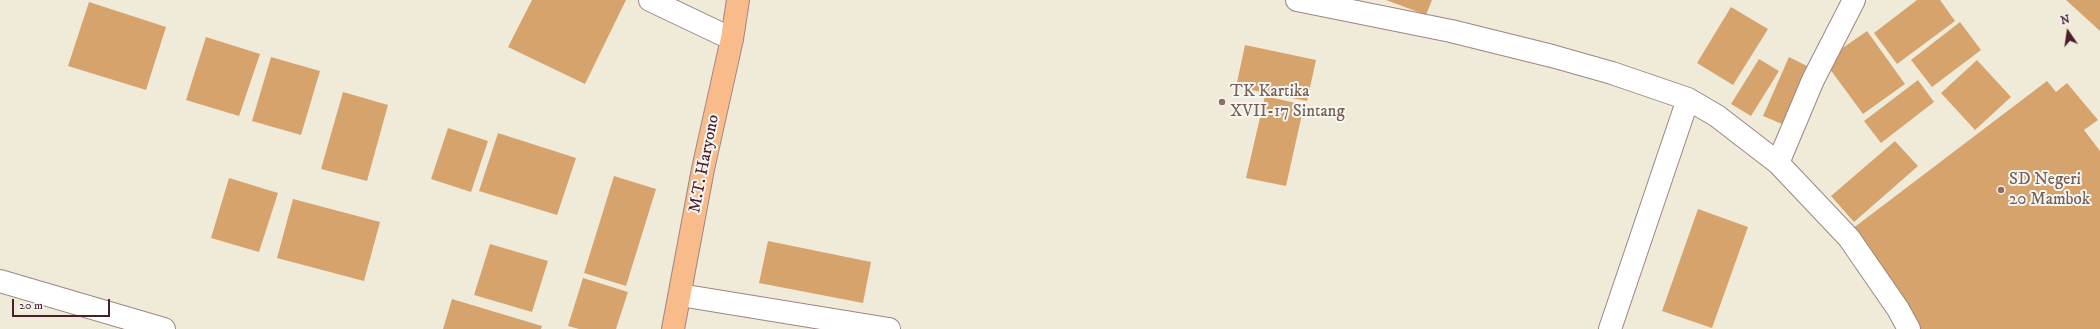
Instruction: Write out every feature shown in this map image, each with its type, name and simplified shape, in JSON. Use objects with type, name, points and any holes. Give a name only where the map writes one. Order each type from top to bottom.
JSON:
[{"type":"highway","name":"M.T. Haryono","points":[[673,329],[703,169],[732,39],[738,0]]},
{"type":"street","points":[[650,0],[732,39]]},
{"type":"street","points":[[1297,0],[1451,31],[1552,56],[1612,73],[1688,99],[1717,116],[1778,163],[1849,238],[1898,309],[1909,329]]},
{"type":"street","points":[[1778,163],[1813,80],[1854,0]]},
{"type":"street","points":[[1610,329],[1688,99]]},
{"type":"street","points":[[0,281],[164,329]]},
{"type":"street","points":[[680,296],[835,324],[889,329]]},
{"type":"building","points":[[532,0],[626,0],[585,84],[508,47]]},
{"type":"building","points":[[1386,0],[1432,0],[1426,15]]},
{"type":"building","points":[[1917,0],[1940,0],[1955,21],[1897,64],[1874,33]]},
{"type":"building","points":[[2066,0],[2100,0],[2100,31]]},
{"type":"building","points":[[89,2],[166,27],[146,90],[68,66]]},
{"type":"building","points":[[1731,7],[1768,29],[1733,85],[1697,63]]},
{"type":"building","points":[[1960,22],[1981,50],[1932,87],[1911,60]]},
{"type":"building","points":[[1867,31],[1905,84],[1863,114],[1824,61]]},
{"type":"building","points":[[206,37],[260,54],[239,116],[186,100]]},
{"type":"building","points":[[1245,45],[1316,60],[1307,101],[1236,87]]},
{"type":"building","points":[[271,57],[320,71],[301,135],[252,121]]},
{"type":"building","points":[[1789,57],[1807,66],[1782,124],[1763,116]]},
{"type":"building","points":[[1759,59],[1779,71],[1751,116],[1731,104]]},
{"type":"building","points":[[1977,60],[2011,97],[1975,130],[1941,93]]},
{"type":"building","points":[[1918,80],[1934,102],[1881,143],[1864,121]]},
{"type":"building","name":"SD Negeri 20 Mambok","points":[[2047,81],[2056,92],[2067,83],[2098,120],[2084,130],[2100,151],[2100,329],[1910,329],[1852,229]]},
{"type":"building","points":[[343,92],[388,105],[367,181],[321,169]]},
{"type":"building","points":[[1265,96],[1304,105],[1286,186],[1246,178]]},
{"type":"building","points":[[448,128],[488,141],[471,192],[431,179]]},
{"type":"building","points":[[498,133],[576,158],[557,215],[479,191]]},
{"type":"building","points":[[1895,141],[1918,166],[1854,222],[1831,196]]},
{"type":"building","points":[[614,176],[656,189],[626,286],[584,273]]},
{"type":"building","points":[[229,178],[278,193],[259,252],[211,238]]},
{"type":"building","points":[[293,199],[380,222],[364,281],[277,258]]},
{"type":"building","points":[[1698,209],[1748,227],[1712,328],[1662,311]]},
{"type":"building","points":[[768,241],[871,262],[863,303],[759,283]]},
{"type":"building","points":[[490,244],[548,261],[532,312],[474,295]]},
{"type":"building","points":[[583,278],[628,292],[616,329],[579,329],[568,326]]},
{"type":"building","points":[[452,299],[542,326],[541,329],[443,329]]},
{"type":"place","name":"TK Kartika XVII-17 Sintang","points":[[1222,102]]},
{"type":"place","name":"SD Negeri 20 Mambok","points":[[2001,190]]}]
